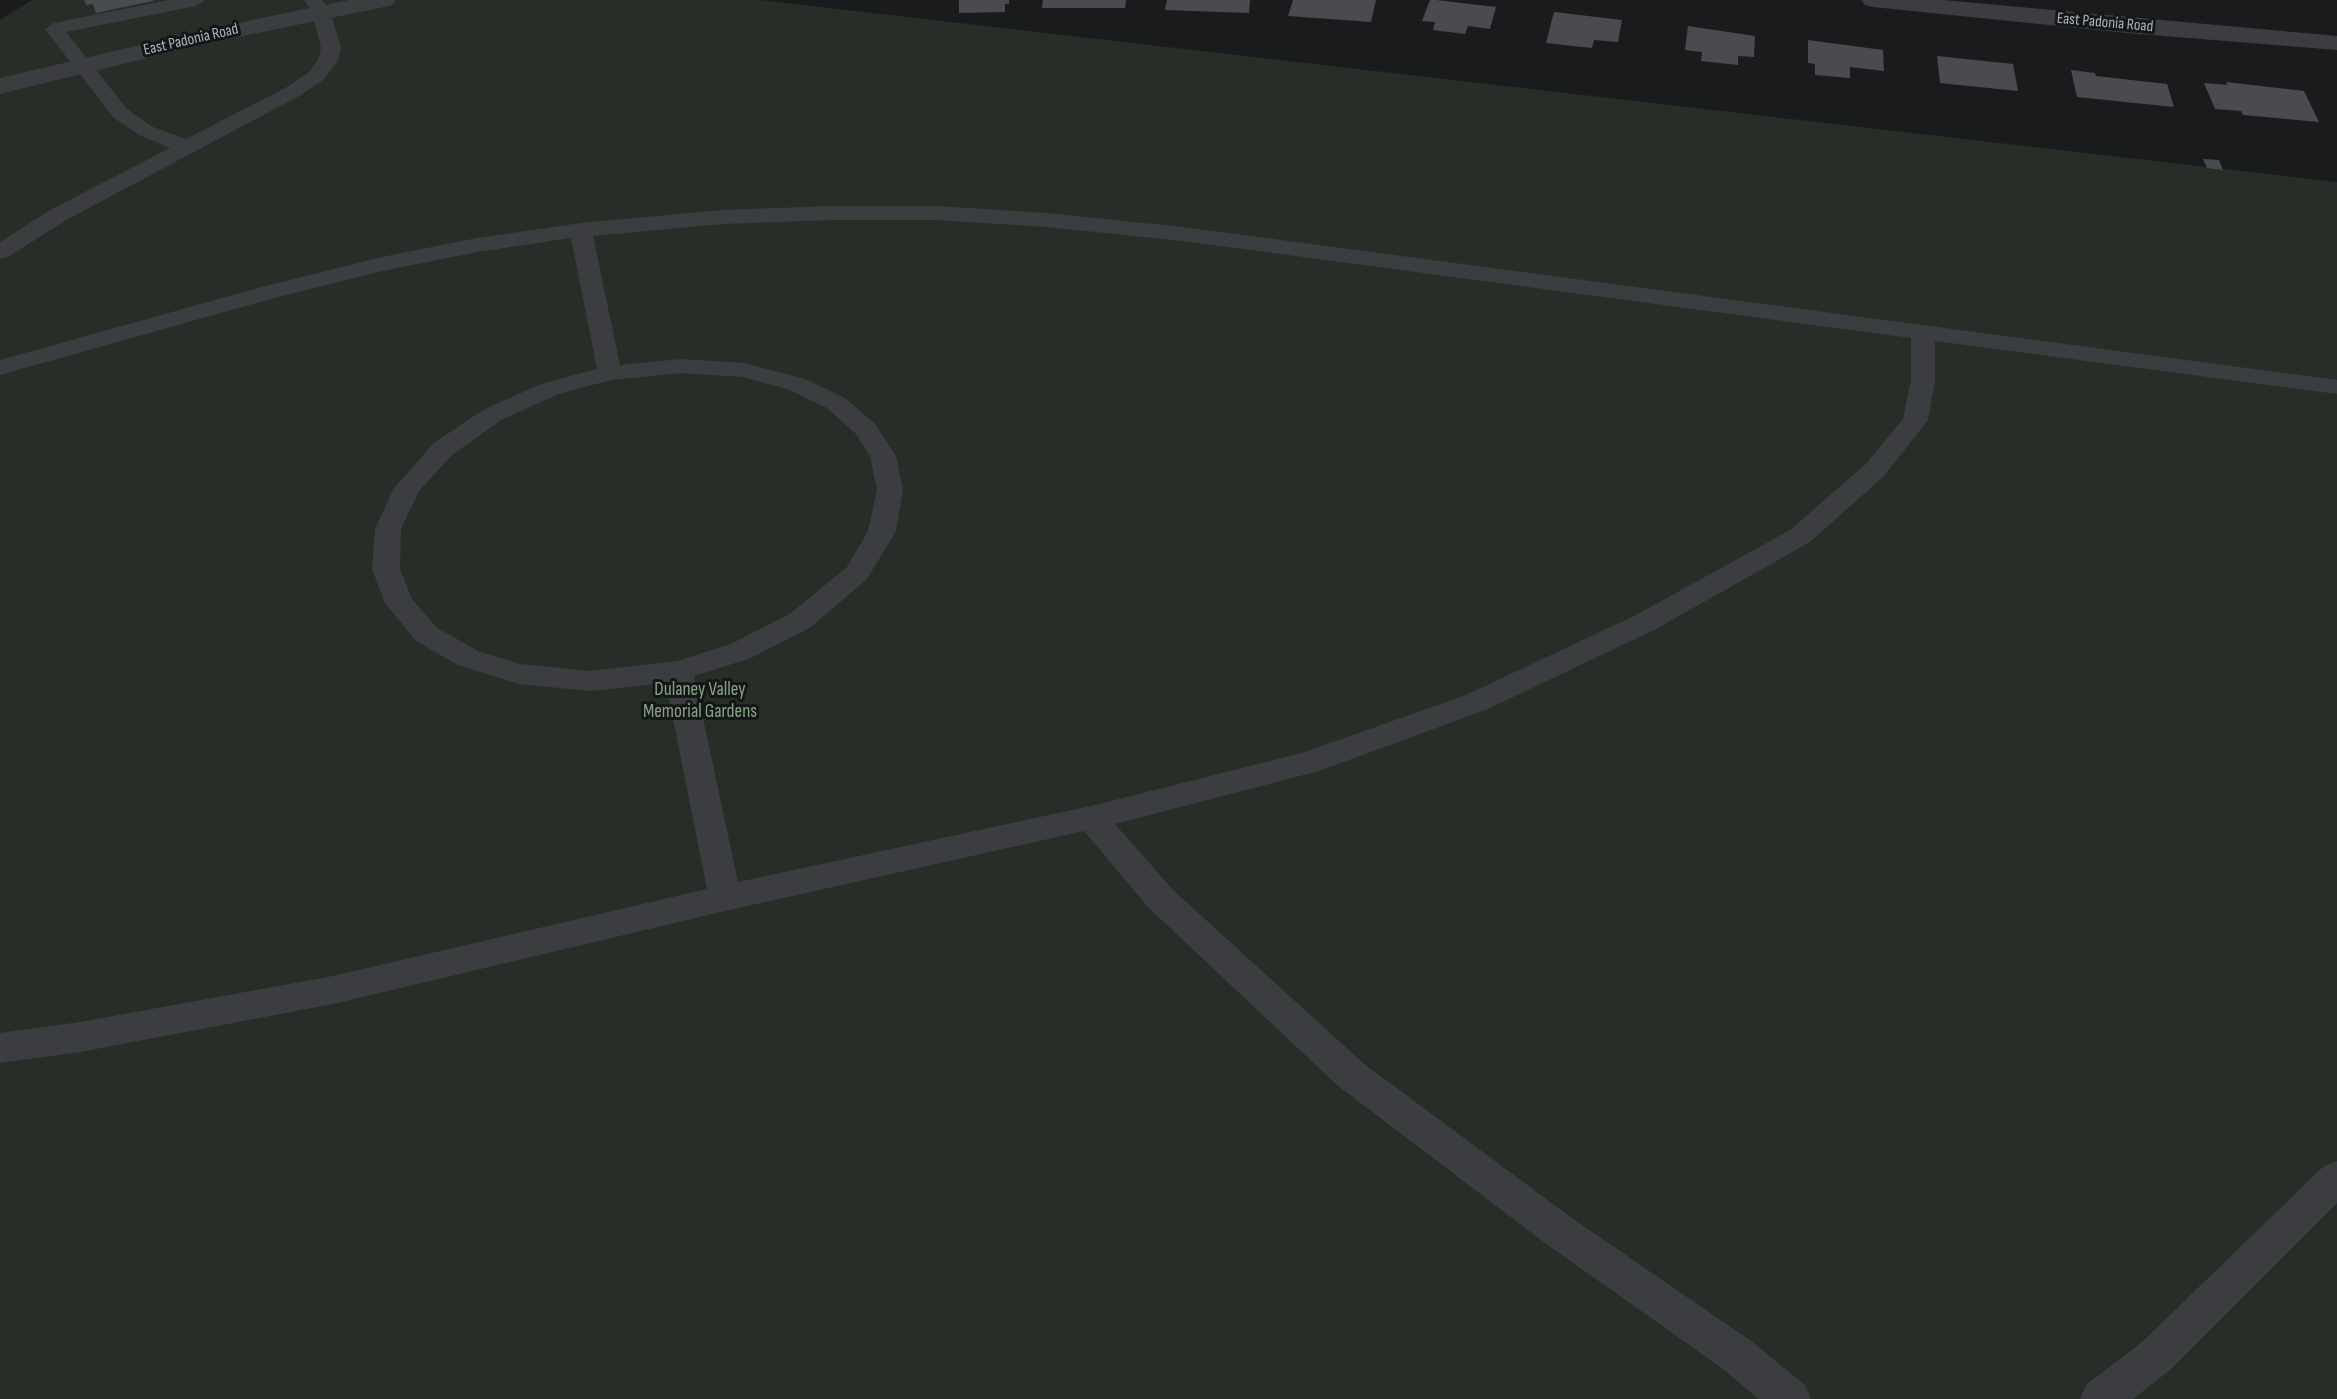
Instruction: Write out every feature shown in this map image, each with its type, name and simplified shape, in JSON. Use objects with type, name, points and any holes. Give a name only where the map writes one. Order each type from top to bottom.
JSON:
[{"type":"street","name":"East Padonia Road","points":[[0,86],[317,6],[384,0]]},
{"type":"street","name":"East Padonia Road","points":[[1873,0],[2127,26],[2337,43]]},
{"type":"lane","points":[[184,146],[146,131],[120,113],[54,29],[196,0]]},
{"type":"lane","points":[[0,252],[60,214],[184,146],[294,91],[316,76],[328,61],[331,48],[317,6]]},
{"type":"lane","points":[[0,368],[266,293],[382,264],[477,245],[581,230],[723,217],[937,213],[1046,220],[1183,234],[2337,387]]},
{"type":"lane","points":[[581,230],[610,373]]},
{"type":"lane","points":[[0,1048],[80,1037],[333,990],[725,898],[1091,818],[1308,763],[1477,702],[1646,622],[1800,536],[1875,470],[1915,421],[1923,380],[1923,333]]},
{"type":"lane","points":[[681,366],[744,370],[796,384],[836,403],[866,429],[883,456],[890,490],[882,531],[857,573],[802,620],[741,651],[678,671],[590,681],[519,674],[468,658],[426,634],[399,603],[386,569],[388,529],[407,488],[443,449],[504,410],[550,389],[610,373],[681,366]]},
{"type":"lane","points":[[678,671],[725,898]]},
{"type":"lane","points":[[1091,818],[1161,899],[1350,1074],[1555,1228],[1737,1355],[1790,1399]]},
{"type":"lane","points":[[2101,1399],[2157,1356],[2337,1178]]},
{"type":"green space","name":"Dulaney Valley Memorial Gardens","points":[[32,0],[760,0],[2337,182],[2337,1399],[0,1399],[0,20]]},
{"type":"building","points":[[84,0],[153,1],[96,13],[93,4],[86,5]]},
{"type":"building","points":[[959,0],[1009,0],[1009,4],[1005,4],[1005,12],[959,13]]},
{"type":"building","points":[[1043,0],[1126,0],[1125,8],[1042,8]]},
{"type":"building","points":[[1167,0],[1250,0],[1249,13],[1165,10]]},
{"type":"building","points":[[1293,0],[1376,0],[1371,22],[1288,16]]},
{"type":"building","points":[[1430,0],[1496,7],[1490,29],[1468,26],[1465,34],[1433,30],[1435,22],[1422,21]]},
{"type":"building","points":[[1554,12],[1622,20],[1618,42],[1594,40],[1592,48],[1546,43]]},
{"type":"building","points":[[1688,26],[1755,36],[1754,57],[1738,56],[1738,65],[1701,61],[1702,52],[1685,50]]},
{"type":"building","points":[[1808,40],[1883,50],[1884,71],[1850,67],[1850,78],[1815,75],[1815,64],[1808,63]]},
{"type":"building","points":[[1937,56],[2013,64],[2018,91],[1940,83]]},
{"type":"building","points":[[2071,70],[2095,73],[2096,76],[2167,84],[2174,107],[2077,97]]},
{"type":"building","points":[[2226,82],[2304,91],[2319,122],[2243,115],[2241,111],[2215,109],[2204,83],[2228,85]]},
{"type":"building","points":[[2203,159],[2219,160],[2223,170],[2207,168]]}]
